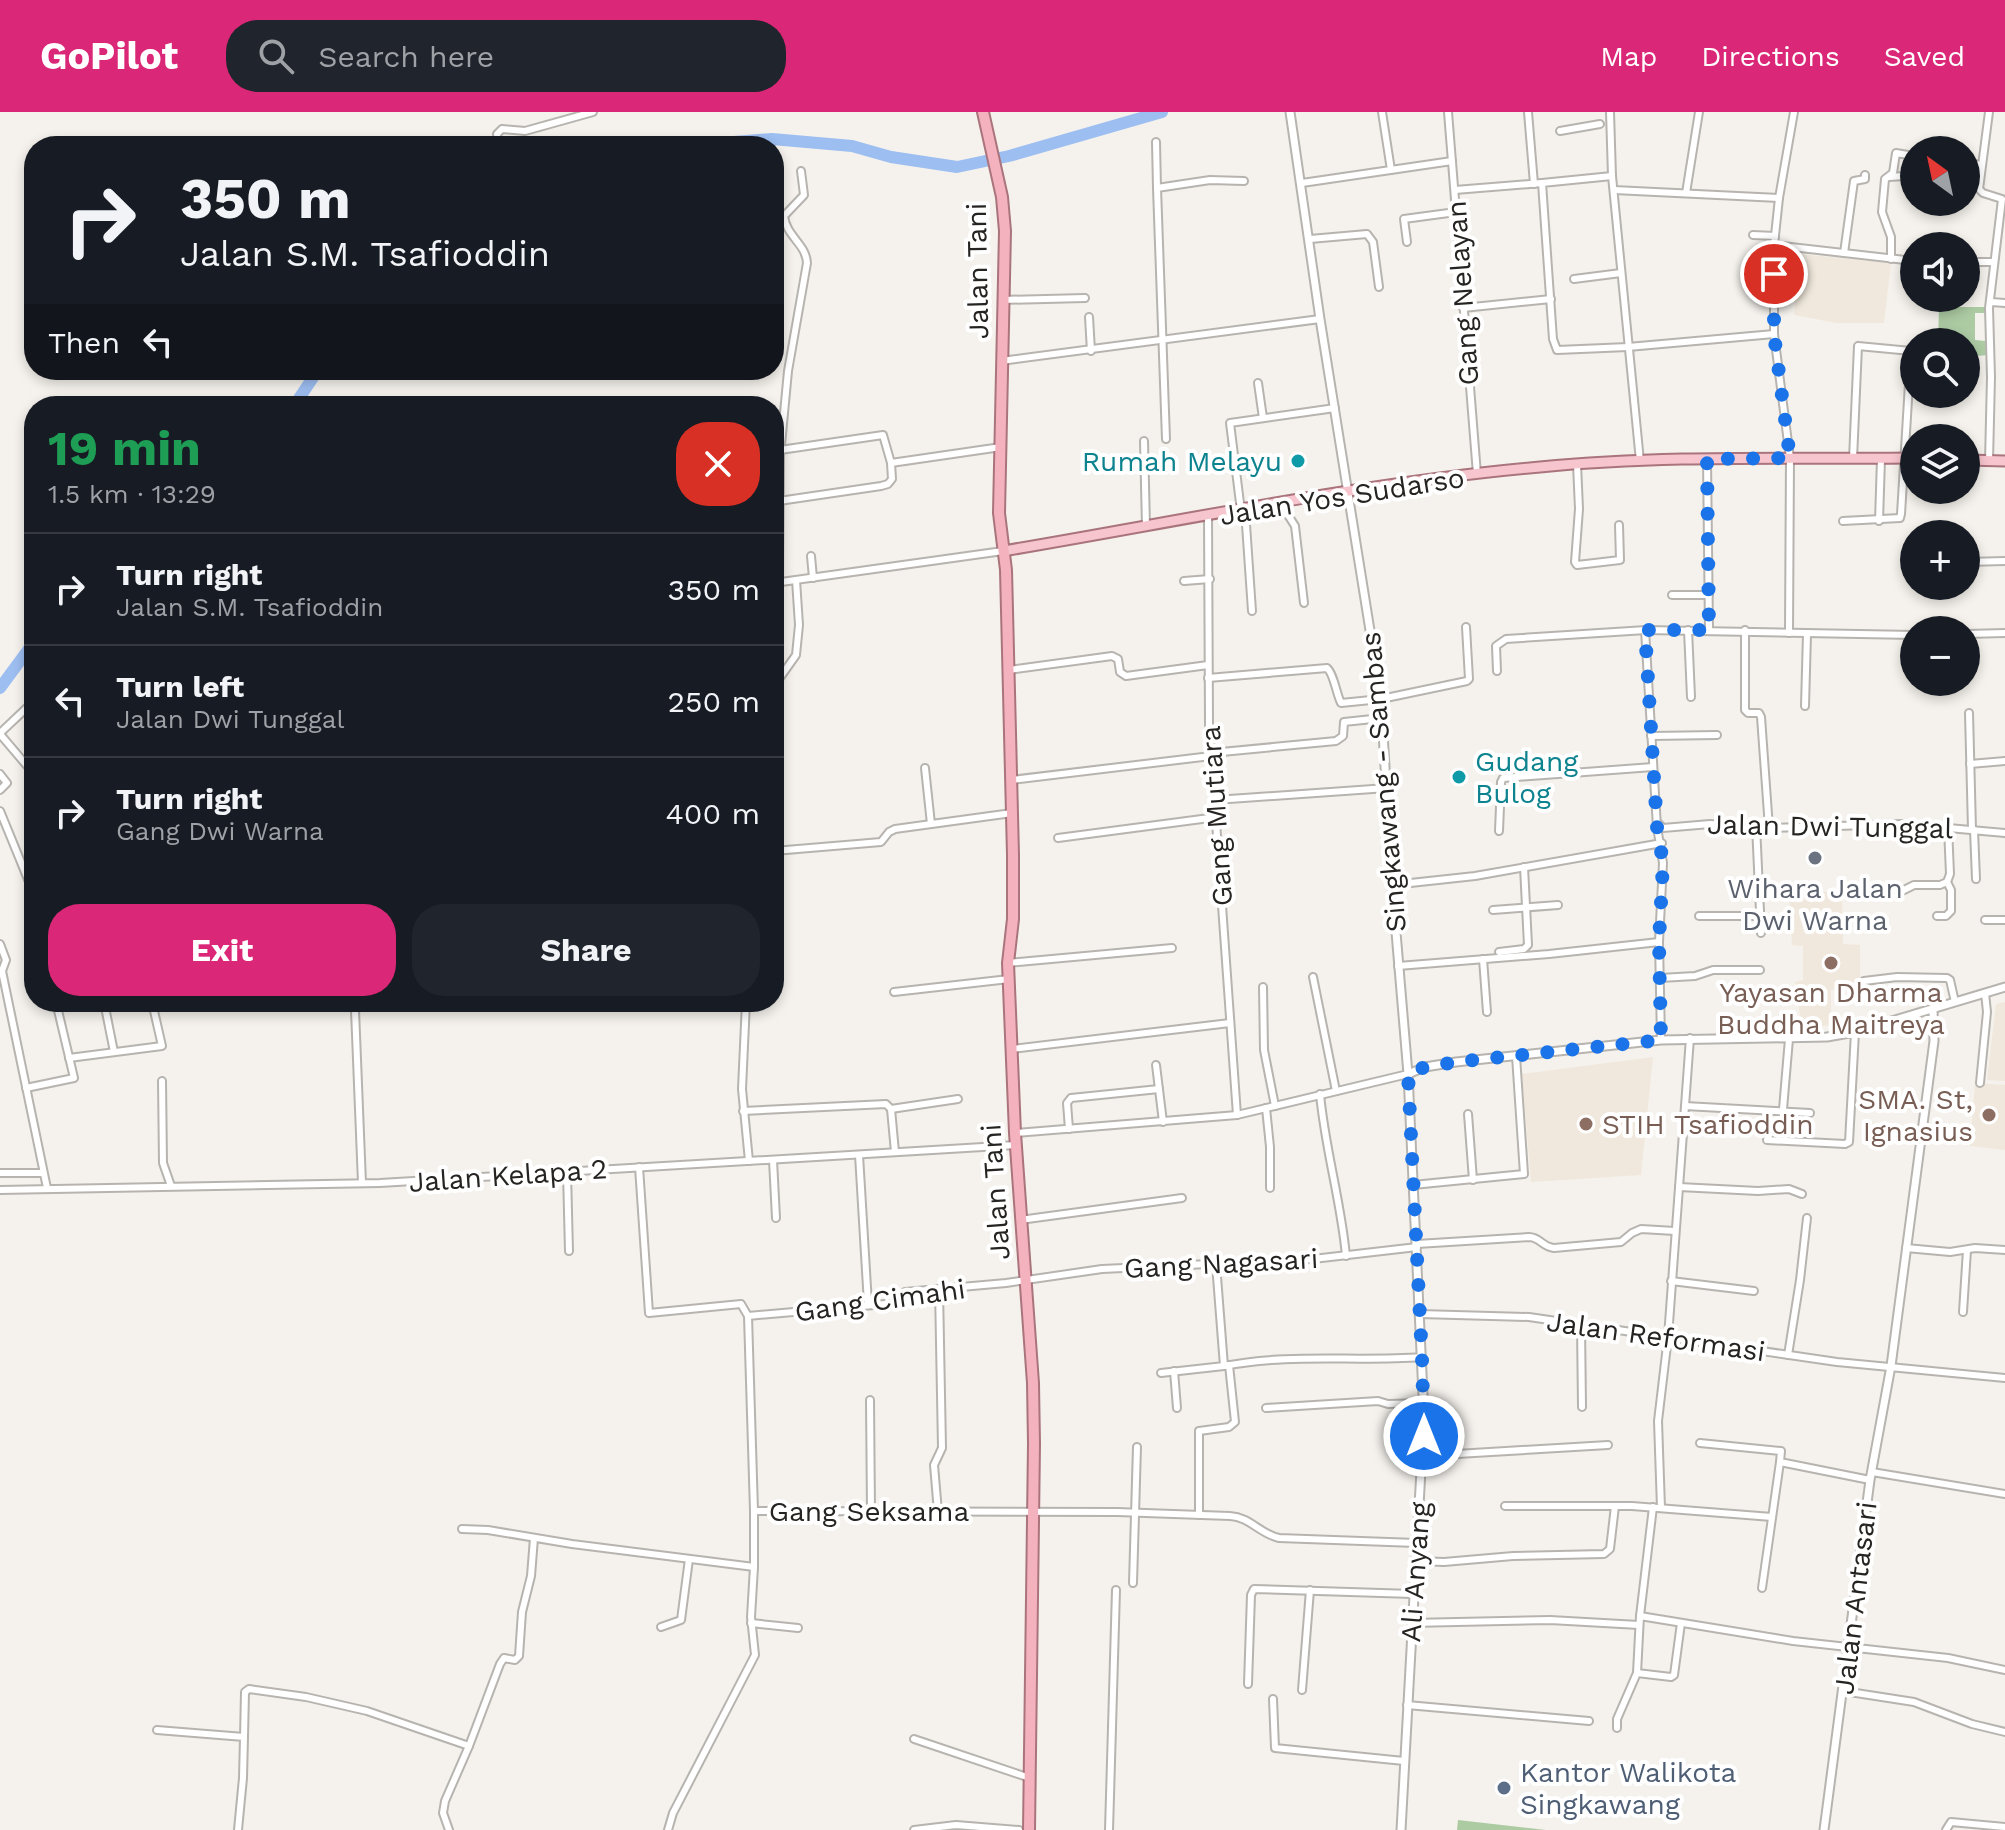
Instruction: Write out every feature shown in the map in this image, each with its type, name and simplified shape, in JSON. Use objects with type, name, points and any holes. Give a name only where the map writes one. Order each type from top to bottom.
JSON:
[{"type":"highway","name":"Jalan Tani","points":[[983,112],[1004,213],[999,513],[1006,570],[1014,894],[1008,963],[1020,1220],[1033,1383],[1035,1512],[1029,1830]]},
{"type":"main road","name":"Jalan Yos Sudarso","points":[[1003,551],[1348,491],[1477,474],[1640,461],[1900,458]]},
{"type":"main road","points":[[1980,461],[2005,461]]},
{"type":"street","points":[[497,136],[502,129],[529,130],[593,112]]},
{"type":"street","name":"Singkawang - Sambas","points":[[1290,112],[1381,699],[1408,1074]]},
{"type":"street","points":[[1382,112],[1391,170]]},
{"type":"street","name":"Gang Nelayan","points":[[1448,112],[1477,474]]},
{"type":"street","points":[[1528,112],[1553,339],[1557,350],[1774,334]]},
{"type":"street","points":[[1610,112],[1606,124],[1640,461]]},
{"type":"street","points":[[1686,193],[1699,112]]},
{"type":"street","points":[[1789,633],[1790,458],[1774,334],[1775,240],[1794,112]]},
{"type":"street","points":[[1989,112],[1981,191],[2002,199],[1991,302],[1989,461]]},
{"type":"street","points":[[1560,131],[1606,124]]},
{"type":"street","points":[[1156,142],[1166,439]]},
{"type":"street","points":[[1886,177],[1893,173],[1896,153],[1900,154]]},
{"type":"street","points":[[1302,183],[1452,161]]},
{"type":"street","points":[[784,410],[807,263],[804,250],[787,230],[784,216],[804,195],[801,171]]},
{"type":"street","points":[[1844,253],[1854,181],[1865,179],[1865,175]]},
{"type":"street","points":[[1455,190],[1612,176]]},
{"type":"street","points":[[1886,177],[1900,176]]},
{"type":"street","points":[[1886,177],[1882,212],[1891,237],[1891,259]]},
{"type":"street","points":[[1157,188],[1210,180],[1244,181]]},
{"type":"street","points":[[1614,190],[1779,198]]},
{"type":"street","points":[[1407,242],[1404,219],[1456,212]]},
{"type":"street","points":[[1310,239],[1367,234],[1373,242],[1379,287]]},
{"type":"street","points":[[1753,235],[1844,253],[1900,260]]},
{"type":"street","points":[[1980,262],[1993,262]]},
{"type":"street","points":[[1574,279],[1621,273]]},
{"type":"street","points":[[1002,300],[1085,298]]},
{"type":"street","points":[[1463,308],[1551,299]]},
{"type":"street","points":[[1991,302],[2005,303]]},
{"type":"street","points":[[1089,317],[1091,351]]},
{"type":"street","points":[[1001,361],[1320,319]]},
{"type":"street","points":[[1853,459],[1858,346],[1911,351],[1910,424]]},
{"type":"street","points":[[1258,383],[1263,418]]},
{"type":"street","points":[[1252,611],[1243,510],[1230,423],[1335,408]]},
{"type":"street","points":[[784,449],[880,435],[885,438],[892,479],[885,485],[784,500]]},
{"type":"street","points":[[1144,441],[1146,527]]},
{"type":"street","points":[[891,463],[1001,447]]},
{"type":"street","points":[[1707,459],[1709,630]]},
{"type":"street","points":[[1879,521],[1881,459]]},
{"type":"street","points":[[1577,464],[1577,565],[1620,560],[1619,525]]},
{"type":"street","points":[[1287,502],[1288,515],[1295,526],[1304,603]]},
{"type":"street","points":[[1843,521],[1900,518],[1902,504]]},
{"type":"street","name":"Gang Mutiara","points":[[1208,516],[1211,754],[1237,1115]]},
{"type":"street","name":"Jalan Yos Sudarso","points":[[784,582],[1003,551]]},
{"type":"street","points":[[811,556],[813,578]]},
{"type":"street","points":[[1980,562],[2005,561]]},
{"type":"street","points":[[1184,581],[1210,579]]},
{"type":"street","points":[[784,673],[795,659],[798,646],[796,580]]},
{"type":"street","points":[[1672,595],[1709,595]]},
{"type":"street","points":[[1208,678],[1327,668],[1332,673],[1336,695],[1341,703],[1381,699],[1467,681],[1466,627]]},
{"type":"street","points":[[1645,630],[1663,875],[1659,942],[1661,1040]]},
{"type":"street","points":[[1497,671],[1496,646],[1506,639],[1645,630],[1900,635]]},
{"type":"street","points":[[1688,630],[1691,697]]},
{"type":"street","points":[[1745,630],[1745,710],[1759,713],[1761,717],[1769,828]]},
{"type":"street","points":[[1980,634],[2005,633]]},
{"type":"street","points":[[1805,706],[1807,634]]},
{"type":"street","points":[[1009,670],[1112,656],[1118,659],[1120,672],[1126,676],[1208,665]]},
{"type":"street","points":[[24,711],[0,734],[24,762]]},
{"type":"street","points":[[1969,713],[1976,879]]},
{"type":"street","points":[[1011,780],[1336,741],[1343,736],[1344,722],[1382,718]]},
{"type":"street","points":[[1651,736],[1717,735]]},
{"type":"street","points":[[1970,764],[2005,761]]},
{"type":"street","points":[[1499,831],[1503,778],[1653,767]]},
{"type":"street","points":[[925,768],[931,824]]},
{"type":"street","points":[[0,774],[7,783],[0,790]]},
{"type":"street","points":[[1215,800],[1387,788]]},
{"type":"street","points":[[0,811],[24,870]]},
{"type":"street","points":[[784,850],[881,842],[895,829],[1012,813]]},
{"type":"street","points":[[1058,838],[1217,817]]},
{"type":"street","points":[[1657,822],[1663,828],[1661,842]]},
{"type":"street","name":"Jalan Dwi Tunggal","points":[[1663,828],[1687,824],[1769,828],[1903,824],[2005,833]]},
{"type":"street","points":[[1756,825],[1761,933]]},
{"type":"street","points":[[1851,891],[1902,891],[1914,885],[1947,882],[1950,874],[1948,827]]},
{"type":"street","points":[[1392,885],[1475,876],[1661,842]]},
{"type":"street","points":[[1499,952],[1527,947],[1524,867]]},
{"type":"street","points":[[1937,916],[1946,916],[1951,911],[1951,890],[1947,882]]},
{"type":"street","points":[[1493,910],[1558,905]]},
{"type":"street","points":[[1699,916],[1761,916]]},
{"type":"street","points":[[1985,920],[2005,920]]},
{"type":"street","points":[[1398,966],[1659,942]]},
{"type":"street","points":[[0,944],[6,960],[2,971],[45,1180],[0,1173]]},
{"type":"street","points":[[1008,963],[1172,948]]},
{"type":"street","points":[[1483,959],[1487,1012]]},
{"type":"street","points":[[1660,978],[1695,976],[1713,970],[1760,970]]},
{"type":"street","points":[[1313,977],[1336,1091]]},
{"type":"street","points":[[1864,981],[1897,977],[1947,978],[1955,1002]]},
{"type":"street","points":[[894,992],[1009,979]]},
{"type":"street","points":[[1263,987],[1264,1055],[1275,1106]]},
{"type":"street","points":[[1015,1133],[1237,1115],[1408,1074],[1425,1067],[1516,1056],[1661,1040],[1789,1039],[1855,1032],[2005,987]]},
{"type":"street","points":[[1980,1083],[1987,1012],[1985,993]]},
{"type":"street","name":"Jalan Antasari","points":[[1824,1830],[1871,1476],[1891,1366],[1936,1028],[1933,1010]]},
{"type":"street","points":[[26,1088],[74,1078],[58,1012]]},
{"type":"street","points":[[106,1012],[114,1052]]},
{"type":"street","points":[[69,1058],[162,1046],[154,1012]]},
{"type":"street","points":[[355,1012],[362,1183]]},
{"type":"street","points":[[746,1012],[743,1111],[749,1161]]},
{"type":"street","points":[[1012,1049],[1230,1023]]},
{"type":"street","points":[[1767,1140],[1849,1142],[1855,1032]]},
{"type":"street","points":[[1617,1728],[1617,1719],[1637,1673],[1640,1616],[1657,1507],[1658,1421],[1668,1337],[1690,1038]]},
{"type":"street","points":[[1783,1109],[1789,1039]]},
{"type":"street","points":[[1413,1185],[1524,1174],[1516,1056]]},
{"type":"street","points":[[1156,1065],[1163,1122]]},
{"type":"street","name":"Ali Anyang","points":[[1401,1830],[1424,1403],[1408,1074]]},
{"type":"street","points":[[162,1081],[163,1163],[171,1186]]},
{"type":"street","points":[[1069,1129],[1067,1103],[1071,1098],[1159,1089]]},
{"type":"street","points":[[1320,1094],[1346,1256]]},
{"type":"street","points":[[891,1109],[958,1099]]},
{"type":"street","points":[[743,1111],[884,1103],[891,1109],[895,1152]]},
{"type":"street","points":[[1685,1106],[1810,1113]]},
{"type":"street","points":[[1266,1108],[1270,1188]]},
{"type":"street","points":[[1468,1114],[1473,1180]]},
{"type":"street","name":"Jalan Kelapa 2","points":[[0,1190],[45,1180],[171,1186],[362,1183],[1016,1145]]},
{"type":"street","points":[[859,1155],[868,1304]]},
{"type":"street","points":[[773,1160],[776,1218]]},
{"type":"street","name":"Gang Cimahi","points":[[639,1167],[649,1313],[741,1304],[748,1316],[813,1312],[897,1303],[905,1292],[1025,1280]]},
{"type":"street","points":[[567,1173],[569,1251]]},
{"type":"street","points":[[1679,1187],[1755,1191],[1789,1189],[1802,1194]]},
{"type":"street","points":[[1020,1220],[1182,1198]]},
{"type":"street","points":[[1788,1355],[1807,1218]]},
{"type":"street","name":"Gang Nagasari","points":[[1025,1280],[1102,1269],[1346,1256],[1417,1246],[1529,1237],[1554,1248],[1621,1242],[1641,1229],[1675,1231]]},
{"type":"street","points":[[1906,1248],[1950,1252],[1984,1248],[2005,1250]]},
{"type":"street","points":[[1963,1312],[1967,1250]]},
{"type":"street","points":[[1199,1515],[1199,1431],[1229,1427],[1235,1422],[1216,1264]]},
{"type":"street","points":[[1671,1281],[1754,1291]]},
{"type":"street","points":[[938,1512],[934,1465],[942,1448],[939,1289]]},
{"type":"street","name":"Jalan Reformasi","points":[[1420,1314],[1507,1316],[1788,1355],[2005,1378]]},
{"type":"street","name":"Gang Seksama","points":[[748,1316],[754,1511],[1136,1513],[1242,1517],[1263,1533],[1279,1538],[1416,1543]]},
{"type":"street","points":[[1581,1325],[1582,1407]]},
{"type":"street","points":[[1161,1373],[1310,1358],[1387,1360],[1422,1357]]},
{"type":"street","points":[[1174,1371],[1177,1408]]},
{"type":"street","points":[[870,1400],[871,1511]]},
{"type":"street","points":[[1266,1408],[1378,1401],[1388,1404],[1424,1403]]},
{"type":"street","points":[[1700,1443],[1781,1451],[1762,1588]]},
{"type":"street","points":[[1423,1456],[1608,1445]]},
{"type":"street","points":[[1133,1583],[1137,1447]]},
{"type":"street","points":[[1780,1462],[2005,1494]]},
{"type":"street","points":[[1505,1506],[1657,1507],[1772,1517]]},
{"type":"street","points":[[1416,1561],[1604,1554],[1610,1549],[1615,1506]]},
{"type":"street","points":[[668,1830],[673,1813],[755,1655],[751,1623],[754,1511]]},
{"type":"street","points":[[462,1529],[754,1567]]},
{"type":"street","points":[[449,1830],[443,1809],[501,1660],[517,1660],[519,1656],[522,1612],[531,1576],[534,1538]]},
{"type":"street","points":[[661,1627],[681,1620],[689,1559]]},
{"type":"street","points":[[1248,1684],[1251,1592],[1257,1588],[1413,1594]]},
{"type":"street","points":[[1109,1830],[1116,1590]]},
{"type":"street","points":[[1302,1690],[1310,1590]]},
{"type":"street","points":[[1640,1616],[1793,1641],[1948,1658],[2005,1670]]},
{"type":"street","points":[[1411,1623],[1550,1620],[1639,1625]]},
{"type":"street","points":[[751,1623],[798,1628]]},
{"type":"street","points":[[1637,1673],[1674,1675],[1681,1623]]},
{"type":"street","points":[[238,1830],[245,1692],[249,1689],[306,1697],[367,1711],[469,1746]]},
{"type":"street","points":[[1843,1691],[1914,1702],[1972,1724],[2005,1732]]},
{"type":"street","points":[[1273,1699],[1275,1748],[1404,1761]]},
{"type":"street","points":[[1407,1705],[1589,1721]]},
{"type":"street","points":[[157,1730],[244,1737]]},
{"type":"street","points":[[914,1739],[1030,1778]]},
{"type":"street","points":[[1946,1830],[1951,1822],[2005,1827]]},
{"type":"street","points":[[914,1830],[956,1825],[1019,1830]]},
{"type":"shaded area","points":[[1799,254],[1891,263],[1884,323],[1836,323],[1794,315]]},
{"type":"shaded area","name":"Yayasan Dharma Buddha Maitreya","points":[[1842,891],[1843,944],[1860,945],[1860,988],[1831,990],[1831,1025],[1802,1028],[1795,982],[1803,980],[1803,946],[1792,945],[1789,893]]},
{"type":"shaded area","points":[[2005,1002],[2005,1081],[1987,1080],[1996,1004]]},
{"type":"shaded area","name":"STIH Tsafioddin","points":[[1653,1057],[1641,1175],[1531,1182],[1522,1074]]},
{"type":"shaded area","name":"SMA. St, Ignasius","points":[[1975,1083],[2005,1085],[2005,1150],[1970,1146]]},
{"type":"green space","points":[[1980,307],[1987,307],[1987,313],[1975,313],[1975,328],[1938,328],[1939,312],[1980,312]]},
{"type":"green space","points":[[1980,340],[1986,341],[1988,355],[1980,356]]},
{"type":"green space","points":[[1458,1820],[1546,1830],[1457,1830]]},
{"type":"waterway","points":[[784,140],[852,146],[891,157],[957,167],[1009,156],[1162,112]]},
{"type":"waterway","points":[[301,396],[311,380]]},
{"type":"waterway","points":[[0,688],[24,656]]},
{"type":"place","name":"Rumah Melayu","points":[[1298,461]]},
{"type":"place","name":"Gudang Bulog","points":[[1459,777]]},
{"type":"place","name":"Wihara Jalan Dwi Warna","points":[[1815,858]]},
{"type":"place","name":"Yayasan Dharma Buddha Maitreya","points":[[1831,963]]},
{"type":"place","name":"SMA. St, Ignasius","points":[[1989,1115]]},
{"type":"place","name":"STIH Tsafioddin","points":[[1586,1124]]},
{"type":"place","name":"Kantor Walikota Singkawang","points":[[1504,1788]]},
{"type":"route","points":[[1424,1436],[1408,1074],[1425,1067],[1456,1062],[1661,1040],[1659,942],[1663,852],[1657,827],[1645,630],[1709,630],[1707,459],[1790,458],[1774,334],[1774,274]]}]
